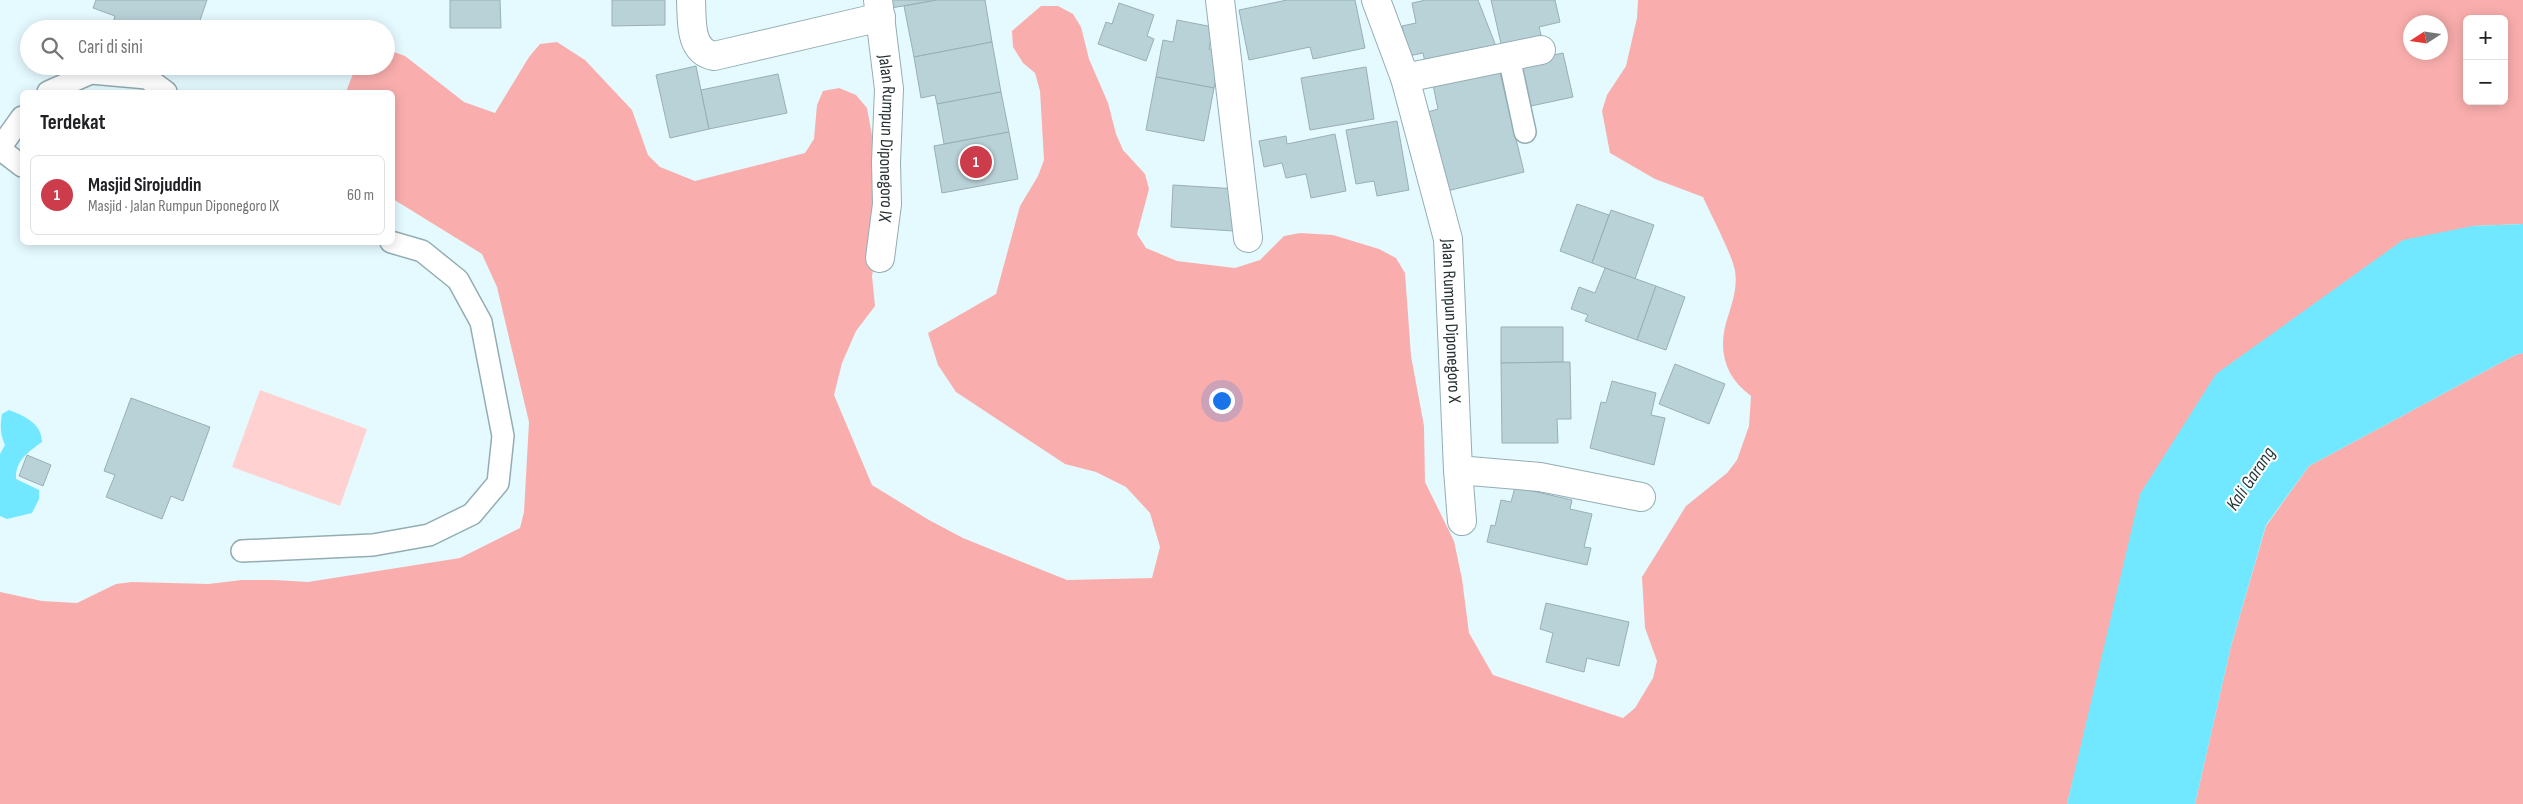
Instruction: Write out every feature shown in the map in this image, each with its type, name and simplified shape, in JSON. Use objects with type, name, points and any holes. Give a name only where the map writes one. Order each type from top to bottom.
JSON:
[{"type":"street","name":"Jalan Rumpun Diponegoro IX","points":[[691,0],[697,46],[704,54],[714,56],[879,9],[889,89],[886,162],[887,204],[880,258]]},
{"type":"street","points":[[1220,0],[1248,238]]},
{"type":"street","name":"Jalan Rumpun Diponegoro X","points":[[1376,0],[1405,78],[1448,239],[1462,521]]},
{"type":"street","points":[[1405,78],[1541,50]]},
{"type":"street","points":[[1458,470],[1540,477],[1641,497]]},
{"type":"lane","points":[[1508,57],[1525,132]]},
{"type":"lane","points":[[53,90],[86,75]]},
{"type":"lane","points":[[113,75],[147,78],[163,90]]},
{"type":"lane","points":[[20,121],[0,148],[20,164]]},
{"type":"lane","points":[[242,551],[373,545],[429,535],[472,514],[498,483],[503,436],[481,322],[458,280],[422,251],[395,243]]},
{"type":"shaded area","points":[[1638,0],[2523,0],[2523,224],[2473,226],[2100,671],[2067,804],[0,804],[0,592],[42,601],[77,603],[116,584],[132,582],[208,584],[242,580],[275,580],[308,582],[460,558],[520,528],[524,512],[529,422],[497,287],[482,254],[395,200],[395,90],[347,90],[353,75],[395,75],[395,52],[405,56],[464,102],[495,113],[529,57],[540,44],[557,42],[585,60],[632,110],[648,155],[660,167],[695,181],[805,153],[814,139],[817,105],[823,91],[839,88],[856,95],[867,108],[885,207],[872,276],[875,306],[856,331],[842,363],[834,395],[872,485],[929,520],[963,538],[1067,580],[1152,578],[1160,547],[1150,513],[1126,487],[1096,472],[1065,464],[956,392],[938,365],[928,333],[996,294],[1020,206],[1038,176],[1044,160],[1040,91],[1035,73],[1023,63],[1013,47],[1012,31],[1041,6],[1058,6],[1073,14],[1081,27],[1089,59],[1108,103],[1116,134],[1123,150],[1145,174],[1149,189],[1137,234],[1146,248],[1177,261],[1235,268],[1260,260],[1284,236],[1300,233],[1333,235],[1379,249],[1396,258],[1405,273],[1411,356],[1424,426],[1425,482],[1454,541],[1462,579],[1469,633],[1493,675],[1623,718],[1635,708],[1653,678],[1657,661],[1645,628],[1642,577],[1686,506],[1727,473],[1737,460],[1749,426],[1751,396],[1735,381],[1726,364],[1724,355],[1724,334],[1735,291],[1736,278],[1726,245],[1703,197],[1655,179],[1610,153],[1602,111],[1607,95],[1626,66],[1637,18]]},
{"type":"shaded area","points":[[2523,353],[2523,804],[2195,804],[2231,646],[2266,526],[2309,466],[2515,355]]},
{"type":"shaded area","points":[[260,390],[367,429],[340,506],[232,467]]},
{"type":"water","name":"Kali Garang","points":[[2523,224],[2523,353],[2515,355],[2309,466],[2266,525],[2231,646],[2195,804],[2067,804],[2140,494],[2216,374],[2403,240],[2473,226]]},
{"type":"water","points":[[9,410],[32,422],[39,430],[42,442],[23,458],[16,473],[16,479],[39,490],[39,499],[32,513],[7,519],[0,516],[0,454],[5,445],[1,429],[2,414]]},
{"type":"building","points":[[96,0],[207,0],[200,20],[114,20],[115,16],[93,8]]},
{"type":"building","points":[[450,0],[500,0],[501,28],[450,28]]},
{"type":"building","points":[[612,0],[665,0],[665,25],[612,26]]},
{"type":"building","points":[[890,0],[937,0],[891,8]]},
{"type":"building","points":[[937,0],[985,0],[992,42],[914,57],[904,6]]},
{"type":"building","points":[[1287,0],[1355,0],[1365,48],[1313,59],[1310,47],[1249,60],[1239,10]]},
{"type":"building","points":[[1426,0],[1478,0],[1499,54],[1427,71],[1423,53],[1409,56],[1402,26],[1416,23],[1412,3]]},
{"type":"building","points":[[1491,0],[1555,0],[1560,22],[1539,27],[1543,43],[1503,52]]},
{"type":"building","points":[[1119,3],[1154,15],[1147,36],[1154,39],[1146,61],[1098,44],[1106,22],[1112,24]]},
{"type":"building","points":[[1177,20],[1213,27],[1209,49],[1221,52],[1214,88],[1156,77],[1163,40],[1173,42]]},
{"type":"building","points":[[992,42],[1001,92],[937,104],[935,95],[921,98],[914,57]]},
{"type":"building","points":[[1563,53],[1573,97],[1531,106],[1521,62]]},
{"type":"building","points":[[696,66],[709,129],[670,138],[656,75]]},
{"type":"building","points":[[1366,67],[1374,119],[1310,130],[1301,78]]},
{"type":"building","points":[[1499,69],[1524,172],[1447,191],[1428,112],[1438,109],[1433,85]]},
{"type":"building","points":[[778,74],[787,113],[709,129],[701,90]]},
{"type":"building","points":[[1156,77],[1214,88],[1204,141],[1146,130]]},
{"type":"building","points":[[1001,92],[1009,132],[944,144],[937,104]]},
{"type":"building","points":[[1397,121],[1409,190],[1377,196],[1374,181],[1356,184],[1346,130]]},
{"type":"building","points":[[1009,132],[1018,179],[942,193],[934,146]]},
{"type":"building","points":[[1335,134],[1346,191],[1311,198],[1306,174],[1286,178],[1282,163],[1264,167],[1259,141],[1286,136],[1287,144]]},
{"type":"building","points":[[1173,185],[1237,189],[1234,231],[1171,227]]},
{"type":"building","points":[[1577,204],[1609,215],[1592,263],[1560,251]]},
{"type":"building","points":[[1611,210],[1654,225],[1635,279],[1592,263]]},
{"type":"building","points":[[1605,268],[1656,286],[1637,340],[1585,321],[1588,315],[1571,309],[1579,287],[1595,293]]},
{"type":"building","points":[[1656,286],[1685,297],[1666,350],[1637,340]]},
{"type":"building","points":[[1501,327],[1563,327],[1563,362],[1501,363]]},
{"type":"building","points":[[1570,362],[1571,419],[1557,419],[1558,443],[1502,443],[1501,363]]},
{"type":"building","points":[[1675,364],[1725,384],[1709,424],[1659,404]]},
{"type":"building","points":[[1612,381],[1656,393],[1651,415],[1665,418],[1654,465],[1590,448],[1601,402],[1606,403]]},
{"type":"building","points":[[131,398],[210,427],[183,501],[171,496],[162,519],[106,497],[115,475],[104,471]]},
{"type":"building","points":[[27,455],[51,465],[43,486],[19,476]]},
{"type":"building","points":[[1515,487],[1572,500],[1570,509],[1592,514],[1584,547],[1591,548],[1587,565],[1487,542],[1491,525],[1495,526],[1501,500],[1511,502]]},
{"type":"building","points":[[1546,603],[1629,622],[1619,666],[1587,658],[1584,672],[1546,662],[1553,633],[1540,629]]},
{"type":"place","name":"Masjid Sirojuddin","points":[[976,162]]}]
